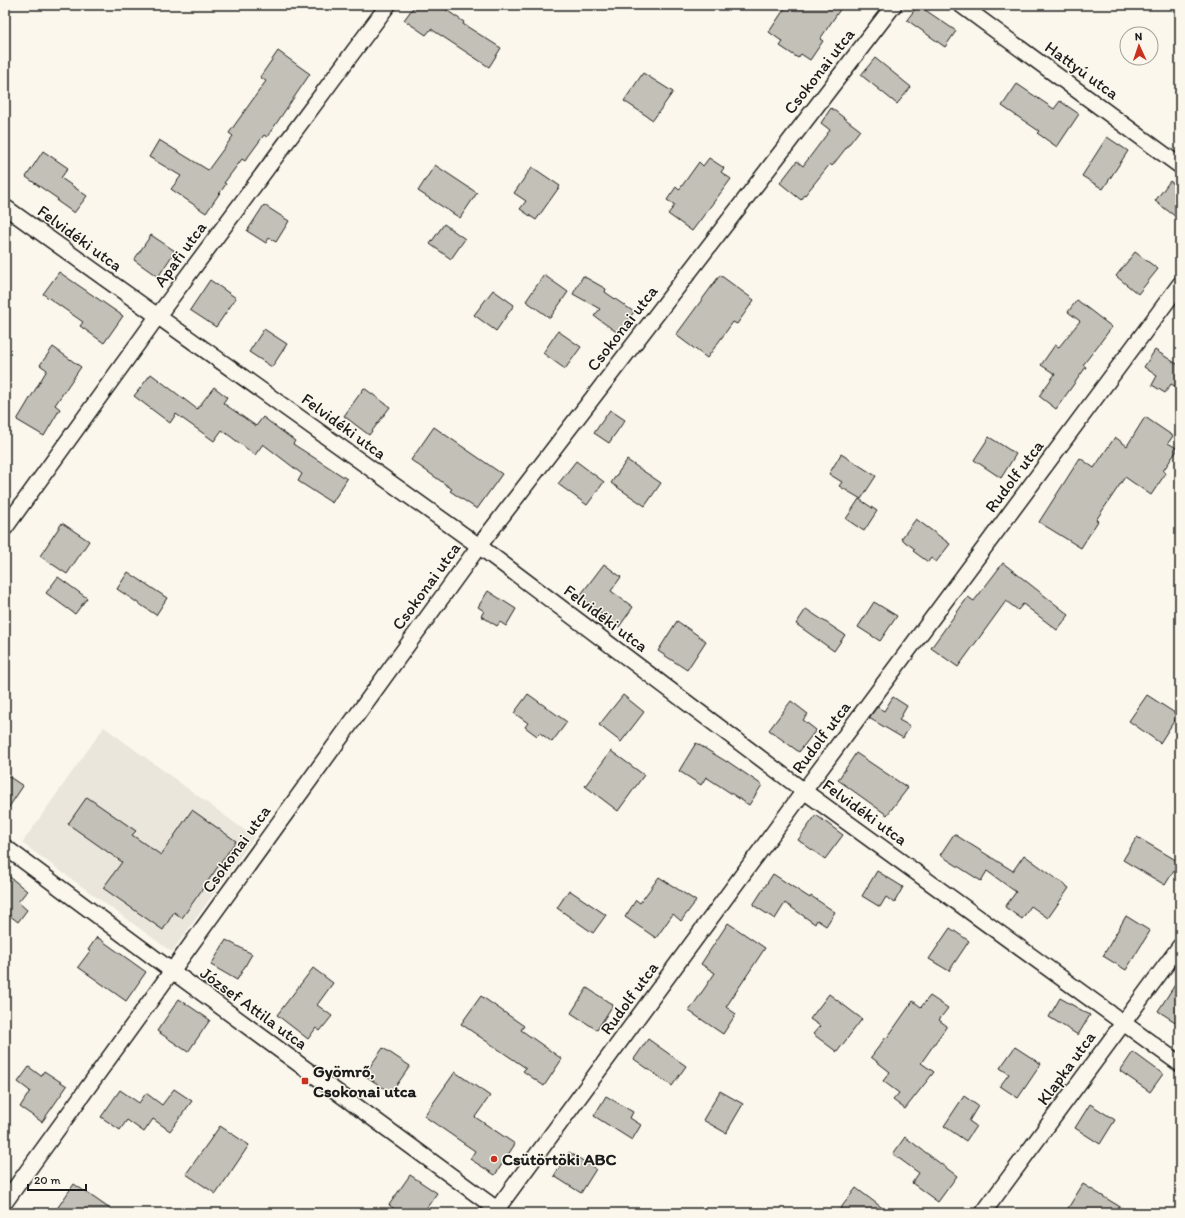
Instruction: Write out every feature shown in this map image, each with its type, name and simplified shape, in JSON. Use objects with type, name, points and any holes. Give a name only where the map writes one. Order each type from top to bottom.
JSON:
[{"type":"street","name":"Apafi utca","points":[[5,528],[158,316],[388,5]]},
{"type":"street","name":"Csokonai utca","points":[[5,1202],[479,546],[894,5]]},
{"type":"street","name":"Hattyú utca","points":[[961,5],[1180,166]]},
{"type":"street","name":"Felvidéki utca","points":[[5,207],[479,546],[804,791],[1180,1064]]},
{"type":"street","name":"Rudolf utca","points":[[498,1212],[804,791],[1180,284]]},
{"type":"street","name":"József Attila utca","points":[[5,847],[498,1212]]},
{"type":"street","name":"Klapka utca","points":[[983,1213],[1180,946]]},
{"type":"shaded area","points":[[104,727],[254,837],[172,952],[22,843]]},
{"type":"building","points":[[415,5],[439,5],[464,22],[463,24],[501,48],[489,67],[431,29],[426,35],[404,20]]},
{"type":"building","points":[[787,5],[843,5],[820,39],[823,41],[810,60],[801,54],[798,58],[780,46],[783,42],[769,32]]},
{"type":"building","points":[[918,5],[956,31],[945,47],[907,20]]},
{"type":"building","points":[[278,51],[310,74],[267,137],[264,135],[245,161],[242,159],[224,183],[226,184],[206,213],[171,189],[181,176],[149,157],[159,140],[208,170],[233,136],[229,133],[266,81],[260,77]]},
{"type":"building","points":[[875,58],[911,87],[897,104],[861,75]]},
{"type":"building","points":[[643,73],[673,92],[653,120],[624,101]]},
{"type":"building","points":[[1017,84],[1054,109],[1060,101],[1079,114],[1057,147],[1037,133],[1039,131],[1002,106]]},
{"type":"building","points":[[831,108],[860,130],[832,166],[830,164],[801,200],[780,183],[797,161],[803,166],[830,130],[821,123]]},
{"type":"building","points":[[1107,137],[1128,151],[1103,189],[1082,176]]},
{"type":"building","points":[[43,151],[68,168],[61,178],[87,196],[74,213],[57,201],[58,199],[26,177]]},
{"type":"building","points":[[709,158],[724,168],[721,172],[731,179],[692,231],[668,214],[675,205],[667,200],[676,187],[679,190],[699,162],[703,166]]},
{"type":"building","points":[[435,165],[477,193],[460,218],[418,191]]},
{"type":"building","points":[[532,167],[560,186],[536,220],[520,209],[526,201],[514,193]]},
{"type":"building","points":[[1170,181],[1180,189],[1180,220],[1155,201]]},
{"type":"building","points":[[264,205],[289,221],[276,242],[269,238],[266,243],[247,231]]},
{"type":"building","points":[[444,224],[465,239],[451,259],[430,244]]},
{"type":"building","points":[[151,235],[175,251],[158,277],[134,260]]},
{"type":"building","points":[[1135,252],[1158,269],[1138,294],[1116,276]]},
{"type":"building","points":[[59,272],[123,316],[104,343],[80,326],[83,322],[43,294]]},
{"type":"building","points":[[544,275],[568,292],[550,318],[526,301]]},
{"type":"building","points":[[720,275],[754,300],[737,324],[733,322],[707,358],[676,335]]},
{"type":"building","points":[[583,276],[606,289],[605,292],[634,312],[618,333],[594,316],[600,309],[573,294]]},
{"type":"building","points":[[210,280],[236,298],[216,327],[190,310]]},
{"type":"building","points":[[493,290],[514,305],[496,331],[474,315]]},
{"type":"building","points":[[1077,300],[1112,327],[1083,365],[1086,367],[1056,409],[1039,396],[1055,374],[1041,365],[1055,345],[1059,347],[1080,321],[1068,312]]},
{"type":"building","points":[[264,329],[287,344],[272,367],[249,352]]},
{"type":"building","points":[[558,331],[581,347],[565,369],[543,353]]},
{"type":"building","points":[[53,347],[81,367],[55,405],[60,409],[44,436],[17,420],[47,370],[40,365]]},
{"type":"building","points":[[1155,350],[1180,366],[1180,389],[1171,384],[1165,393],[1152,385],[1157,376],[1144,367]]},
{"type":"building","points":[[151,374],[197,409],[214,387],[227,397],[223,403],[256,426],[263,417],[295,441],[293,444],[347,479],[332,503],[298,481],[302,474],[263,444],[255,455],[222,430],[214,441],[176,414],[170,423],[134,396]]},
{"type":"building","points":[[364,388],[390,407],[369,435],[344,416]]},
{"type":"building","points":[[610,410],[625,420],[609,443],[594,433]]},
{"type":"building","points":[[1145,417],[1173,436],[1168,443],[1178,449],[1163,471],[1166,473],[1151,495],[1125,477],[1096,520],[1098,521],[1081,548],[1039,522],[1080,458],[1094,468],[1115,437],[1127,446]]},
{"type":"building","points":[[434,427],[502,474],[477,509],[450,491],[452,489],[411,460]]},
{"type":"building","points":[[989,437],[1016,454],[1001,478],[974,460]]},
{"type":"building","points":[[841,454],[876,476],[861,499],[839,486],[842,482],[829,474]]},
{"type":"building","points":[[627,460],[661,483],[645,506],[611,483]]},
{"type":"building","points":[[576,461],[604,482],[587,505],[558,484]]},
{"type":"building","points":[[859,499],[877,511],[864,531],[846,519]]},
{"type":"building","points":[[916,519],[950,544],[936,562],[931,558],[928,562],[913,551],[915,549],[901,539]]},
{"type":"building","points":[[62,523],[89,541],[67,574],[40,556]]},
{"type":"building","points":[[1003,563],[1069,615],[1057,630],[1023,604],[1018,610],[1006,601],[958,667],[931,648],[968,597],[974,601]]},
{"type":"building","points":[[604,564],[621,577],[611,591],[633,607],[619,627],[579,597]]},
{"type":"building","points":[[128,572],[167,598],[156,615],[117,589]]},
{"type":"building","points":[[58,577],[87,598],[75,614],[46,593]]},
{"type":"building","points":[[488,591],[516,609],[506,626],[500,622],[497,626],[481,616],[484,611],[478,607]]},
{"type":"building","points":[[874,602],[897,616],[880,641],[858,627]]},
{"type":"building","points":[[806,609],[845,635],[834,651],[796,624]]},
{"type":"building","points":[[677,621],[706,641],[687,670],[658,651]]},
{"type":"building","points":[[528,694],[567,722],[552,742],[540,733],[537,736],[525,727],[528,723],[514,713]]},
{"type":"building","points":[[623,695],[644,712],[621,742],[599,725]]},
{"type":"building","points":[[1147,695],[1178,715],[1160,743],[1129,721]]},
{"type":"building","points":[[893,697],[907,706],[899,720],[910,726],[903,738],[869,718],[877,707],[884,711]]},
{"type":"building","points":[[791,701],[808,714],[803,720],[816,730],[799,752],[769,730]]},
{"type":"building","points":[[696,743],[727,761],[762,785],[749,805],[706,777],[701,785],[679,771]]},
{"type":"building","points":[[611,751],[644,775],[618,811],[585,786]]},
{"type":"building","points":[[856,753],[908,788],[887,815],[838,780]]},
{"type":"building","points":[[5,774],[23,786],[5,813]]},
{"type":"building","points":[[87,797],[136,831],[132,835],[161,855],[192,810],[236,841],[182,918],[174,912],[163,930],[103,888],[122,862],[68,824]]},
{"type":"building","points":[[816,815],[843,835],[825,859],[798,840]]},
{"type":"building","points":[[954,834],[1013,871],[1024,855],[1069,888],[1048,918],[1031,906],[1022,919],[1005,907],[1016,892],[987,871],[981,881],[940,855]]},
{"type":"building","points":[[1137,837],[1179,862],[1165,885],[1123,860]]},
{"type":"building","points":[[877,871],[903,887],[894,903],[886,897],[880,907],[862,896]]},
{"type":"building","points":[[5,873],[27,891],[18,902],[27,910],[18,922],[9,915],[5,919]]},
{"type":"building","points":[[773,874],[835,912],[826,926],[817,920],[815,924],[785,903],[775,919],[753,905]]},
{"type":"building","points":[[659,877],[696,901],[681,921],[673,914],[656,938],[625,917],[636,900],[640,903]]},
{"type":"building","points":[[569,890],[606,915],[593,933],[557,908]]},
{"type":"building","points":[[1126,916],[1150,931],[1126,970],[1103,956]]},
{"type":"building","points":[[728,923],[765,948],[726,1007],[736,1014],[723,1034],[689,1011],[715,973],[701,964]]},
{"type":"building","points":[[950,928],[969,941],[949,971],[929,959]]},
{"type":"building","points":[[97,937],[146,972],[126,1001],[78,967],[90,951],[88,950]]},
{"type":"building","points":[[226,940],[252,954],[237,980],[211,965]]},
{"type":"building","points":[[313,968],[333,983],[317,1005],[332,1016],[320,1031],[316,1028],[308,1039],[277,1015]]},
{"type":"building","points":[[1180,977],[1180,1025],[1158,1011]]},
{"type":"building","points":[[587,988],[613,1005],[597,1030],[571,1013]]},
{"type":"building","points":[[829,994],[862,1019],[837,1052],[813,1034],[820,1026],[810,1019]]},
{"type":"building","points":[[481,996],[524,1026],[521,1030],[562,1059],[544,1086],[523,1071],[526,1068],[461,1024]]},
{"type":"building","points":[[930,996],[948,1008],[939,1020],[947,1026],[921,1063],[934,1072],[905,1109],[893,1100],[899,1093],[883,1081],[890,1072],[871,1057],[886,1037],[887,1038],[913,1001],[921,1007]]},
{"type":"building","points":[[1060,998],[1090,1015],[1078,1035],[1049,1017]]},
{"type":"building","points":[[179,999],[210,1020],[188,1052],[157,1031]]},
{"type":"building","points":[[648,1039],[686,1066],[672,1086],[634,1059]]},
{"type":"building","points":[[1015,1047],[1041,1064],[1018,1098],[1000,1086],[1009,1074],[1000,1068]]},
{"type":"building","points":[[383,1048],[410,1066],[391,1093],[364,1075]]},
{"type":"building","points":[[1133,1052],[1163,1074],[1150,1092],[1120,1071]]},
{"type":"building","points":[[29,1067],[41,1076],[44,1071],[67,1086],[42,1122],[20,1107],[30,1091],[18,1082]]},
{"type":"building","points":[[455,1072],[490,1096],[475,1117],[515,1144],[495,1175],[470,1159],[475,1151],[424,1116]]},
{"type":"building","points":[[174,1089],[192,1101],[170,1131],[153,1119],[144,1132],[127,1120],[120,1130],[101,1117],[120,1090],[139,1103],[146,1093],[162,1105]]},
{"type":"building","points":[[720,1091],[743,1104],[726,1133],[703,1120]]},
{"type":"building","points":[[606,1096],[633,1112],[630,1118],[641,1125],[632,1140],[594,1116]]},
{"type":"building","points":[[964,1096],[978,1106],[969,1121],[976,1126],[966,1141],[944,1126]]},
{"type":"building","points":[[1090,1104],[1115,1120],[1100,1144],[1075,1128]]},
{"type":"building","points":[[220,1126],[249,1145],[216,1194],[186,1174]]},
{"type":"building","points":[[905,1137],[957,1176],[938,1202],[912,1183],[919,1173],[893,1154]]},
{"type":"building","points":[[569,1152],[596,1169],[581,1193],[554,1176]]},
{"type":"building","points":[[410,1175],[437,1193],[423,1213],[400,1213],[389,1205]]},
{"type":"building","points":[[74,1184],[116,1213],[54,1213]]},
{"type":"building","points":[[1083,1184],[1130,1213],[1065,1213]]},
{"type":"building","points":[[856,1188],[889,1213],[837,1213]]},
{"type":"place","name":"Gyömrő, Csokonai utca","points":[[305,1081]]},
{"type":"place","name":"Csütörtöki ABC","points":[[494,1159]]}]
